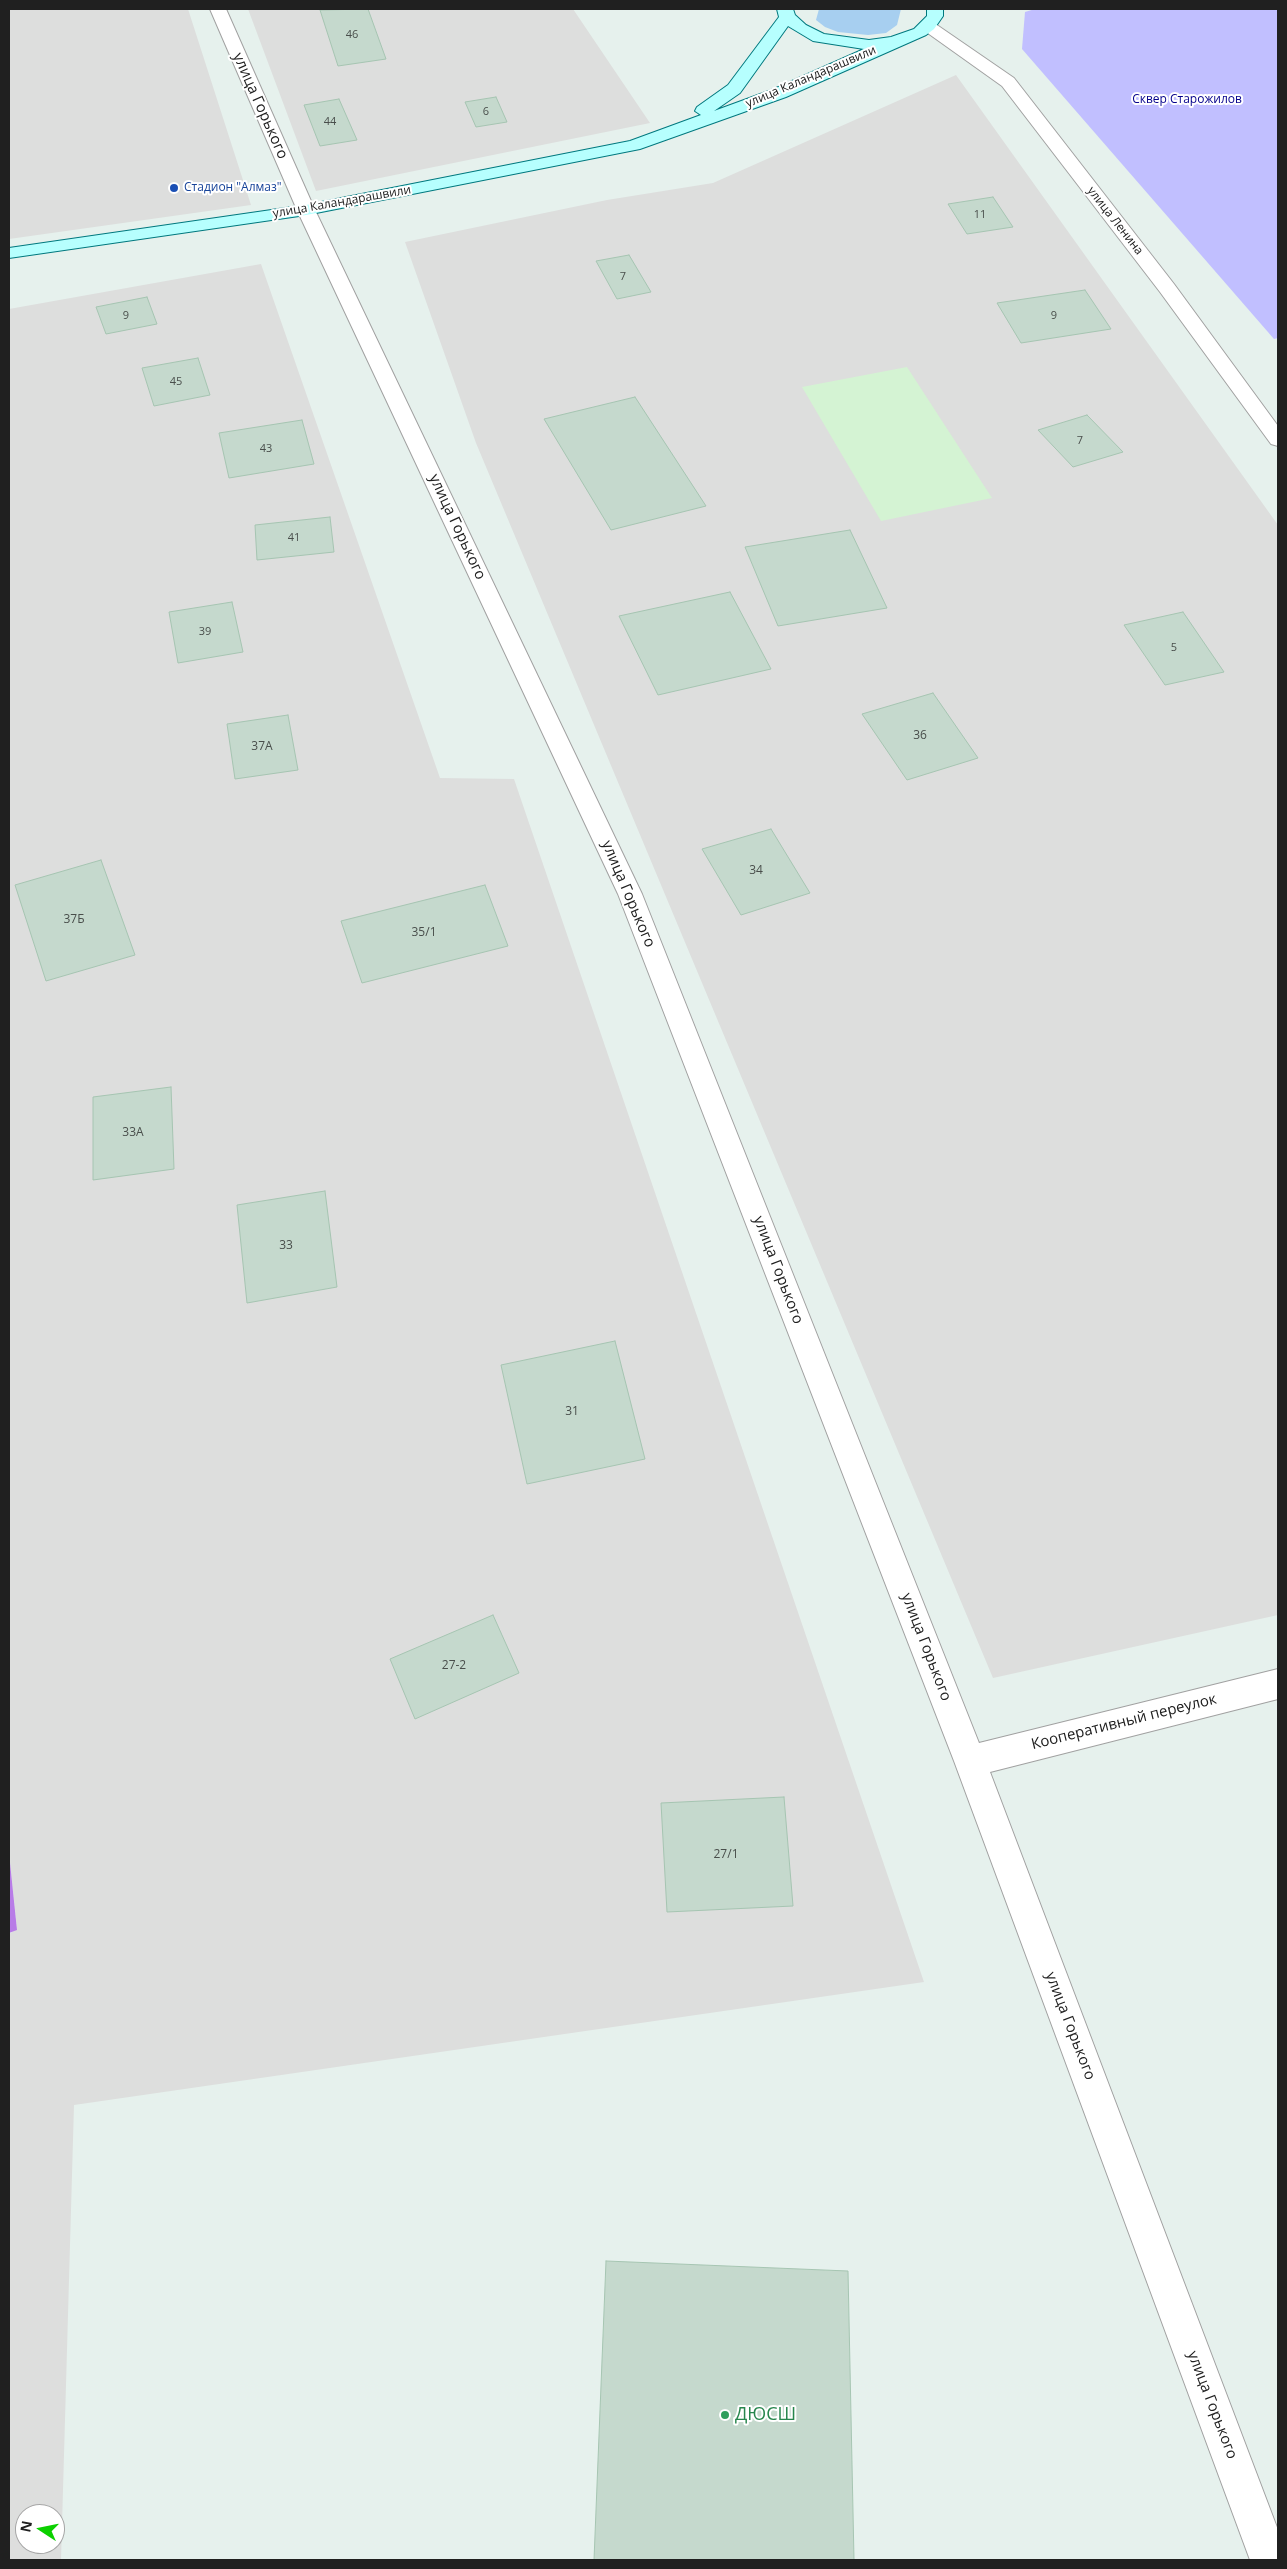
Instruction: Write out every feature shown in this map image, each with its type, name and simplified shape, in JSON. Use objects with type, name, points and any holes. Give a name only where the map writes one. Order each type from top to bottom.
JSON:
[{"type":"main road","points":[[786,13],[800,28],[819,38],[861,44],[894,42],[920,32],[928,26],[935,16],[935,9]]},
{"type":"main road","name":"улица Каландарашвили","points":[[672,133],[734,89],[786,13]]},
{"type":"main road","name":"улица Каландарашвили","points":[[9,254],[306,210],[634,145],[780,93],[894,42]]},
{"type":"street","name":"улица Горького","points":[[218,9],[306,210],[630,894],[970,1761],[1270,2560]]},
{"type":"street","name":"улица Ленина","points":[[928,26],[1008,82],[1167,288],[1278,440]]},
{"type":"street","name":"Кооперативный переулок","points":[[970,1761],[1278,1684]]},
{"type":"shaded area","points":[[9,9],[188,9],[251,205],[9,239]]},
{"type":"shaded area","points":[[248,9],[573,9],[650,123],[316,191]]},
{"type":"shaded area","points":[[819,9],[901,9],[897,25],[886,33],[868,35],[838,32],[825,27],[816,20]]},
{"type":"shaded area","points":[[956,75],[1278,525],[1278,1615],[993,1678],[476,443],[405,242],[607,200],[713,183]]},
{"type":"shaded area","points":[[261,264],[440,778],[514,779],[924,1982],[74,2105],[63,2504],[15,2504],[15,2554],[61,2554],[61,2560],[9,2560],[9,1934],[17,1929],[9,1853],[9,309]]},
{"type":"shaded area","points":[[907,367],[992,498],[881,521],[802,387]]},
{"type":"shaded area","points":[[9,1853],[17,1930],[9,1933]]},
{"type":"green space","name":"Cквер Старожилов","points":[[1035,9],[1278,9],[1278,338],[1274,339],[1022,49],[1025,12]]},
{"type":"building","points":[[368,9],[386,59],[338,66],[320,10]]},
{"type":"building","points":[[496,97],[507,122],[476,127],[465,102]]},
{"type":"building","points":[[339,99],[357,140],[320,146],[304,105]]},
{"type":"building","points":[[993,197],[1013,227],[967,234],[948,204]]},
{"type":"building","points":[[629,255],[651,292],[617,299],[596,261]]},
{"type":"building","points":[[1085,290],[1111,329],[1021,343],[997,303]]},
{"type":"building","points":[[147,297],[157,324],[106,334],[96,307]]},
{"type":"building","points":[[198,358],[210,395],[154,406],[142,368]]},
{"type":"building","points":[[635,397],[706,506],[611,530],[544,419]]},
{"type":"building","points":[[1087,415],[1123,452],[1073,467],[1038,430]]},
{"type":"building","points":[[302,420],[314,464],[229,478],[219,433]]},
{"type":"building","points":[[330,517],[334,552],[257,560],[255,525]]},
{"type":"building","points":[[850,530],[887,608],[778,626],[745,547]]},
{"type":"building","points":[[730,592],[771,669],[658,695],[619,616]]},
{"type":"building","points":[[232,602],[243,652],[178,663],[169,612]]},
{"type":"building","points":[[1183,612],[1224,672],[1165,685],[1124,625]]},
{"type":"building","points":[[933,693],[978,758],[907,780],[862,714]]},
{"type":"building","points":[[288,715],[298,770],[235,779],[227,724]]},
{"type":"building","points":[[771,829],[810,893],[741,915],[702,849]]},
{"type":"building","points":[[101,860],[135,955],[46,981],[15,885]]},
{"type":"building","points":[[485,885],[508,946],[362,983],[341,921]]},
{"type":"building","points":[[171,1087],[174,1169],[93,1180],[93,1097]]},
{"type":"building","points":[[325,1191],[337,1287],[247,1303],[237,1205]]},
{"type":"building","points":[[615,1341],[645,1459],[527,1484],[501,1365]]},
{"type":"building","points":[[493,1615],[519,1673],[415,1719],[390,1659]]},
{"type":"building","points":[[784,1797],[793,1906],[667,1912],[661,1803]]},
{"type":"building","name":"ДЮСШ","points":[[606,2261],[848,2271],[854,2560],[594,2560]]},
{"type":"place","name":"Стадион \"Алмаз\"","points":[[174,188]]},
{"type":"place","name":"ДЮСШ","points":[[725,2415]]}]
